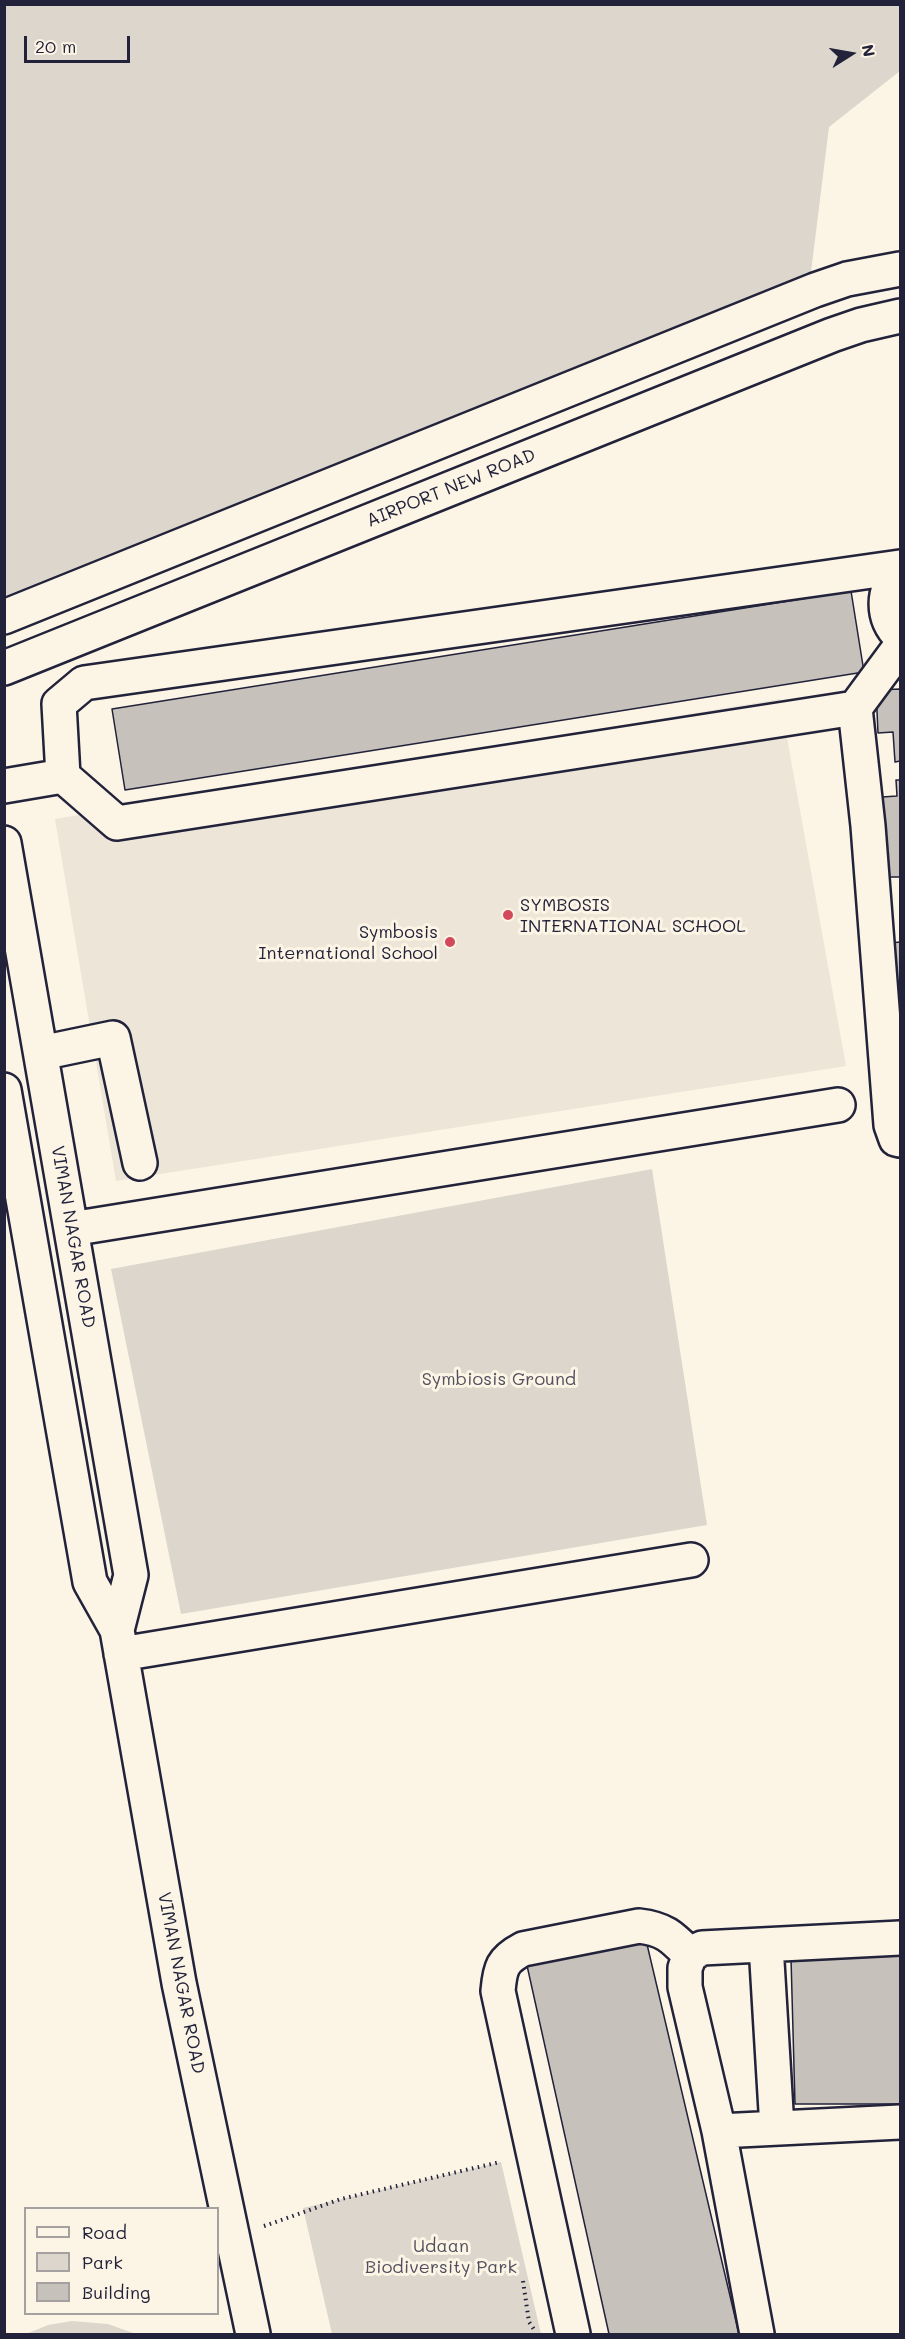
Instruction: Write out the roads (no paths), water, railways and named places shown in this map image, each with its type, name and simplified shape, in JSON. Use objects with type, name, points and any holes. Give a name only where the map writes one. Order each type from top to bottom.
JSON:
[{"type":"street","points":[[4,617],[815,290],[848,279],[900,269]]},
{"type":"street","name":"AIRPORT NEW ROAD","points":[[4,668],[821,339],[861,325],[900,316]]},
{"type":"street","points":[[855,708],[117,823],[63,776],[59,704],[84,683],[900,567]]},
{"type":"street","points":[[900,573],[889,588],[886,602],[888,617],[894,630],[900,636]]},
{"type":"street","points":[[900,647],[855,708],[868,826],[891,1125],[896,1138],[900,1140]]},
{"type":"street","points":[[4,786],[63,776]]},
{"type":"street","name":"VIMAN NAGAR ROAD","points":[[4,843],[131,1575],[119,1642]]},
{"type":"street","points":[[41,1053],[113,1038],[140,1163]]},
{"type":"street","name":"VIMAN NAGAR ROAD","points":[[4,1090],[17,1233],[90,1582],[119,1642],[179,1983],[254,2334]]},
{"type":"street","points":[[71,1229],[838,1105]]},
{"type":"street","points":[[119,1642],[691,1560]]},
{"type":"street","points":[[573,2334],[498,1991],[500,1972],[507,1957],[523,1949],[639,1926],[657,1928],[672,1936],[690,1955]]},
{"type":"street","points":[[757,2334],[718,2131],[685,1987],[685,1968],[690,1955],[702,1948],[900,1938]]},
{"type":"street","points":[[766,1945],[777,2128]]},
{"type":"street","points":[[718,2131],[900,2122]]},
{"type":"place","name":"SYMBOSIS INTERNATIONAL SCHOOL","points":[[508,915]]},
{"type":"place","name":"Symbosis International School","points":[[450,942]]},
{"type":"park label","name":"Symbiosis Ground","points":[[499,1379]]},
{"type":"park label","name":"Udaan Biodiversity Park","points":[[441,2256]]}]
